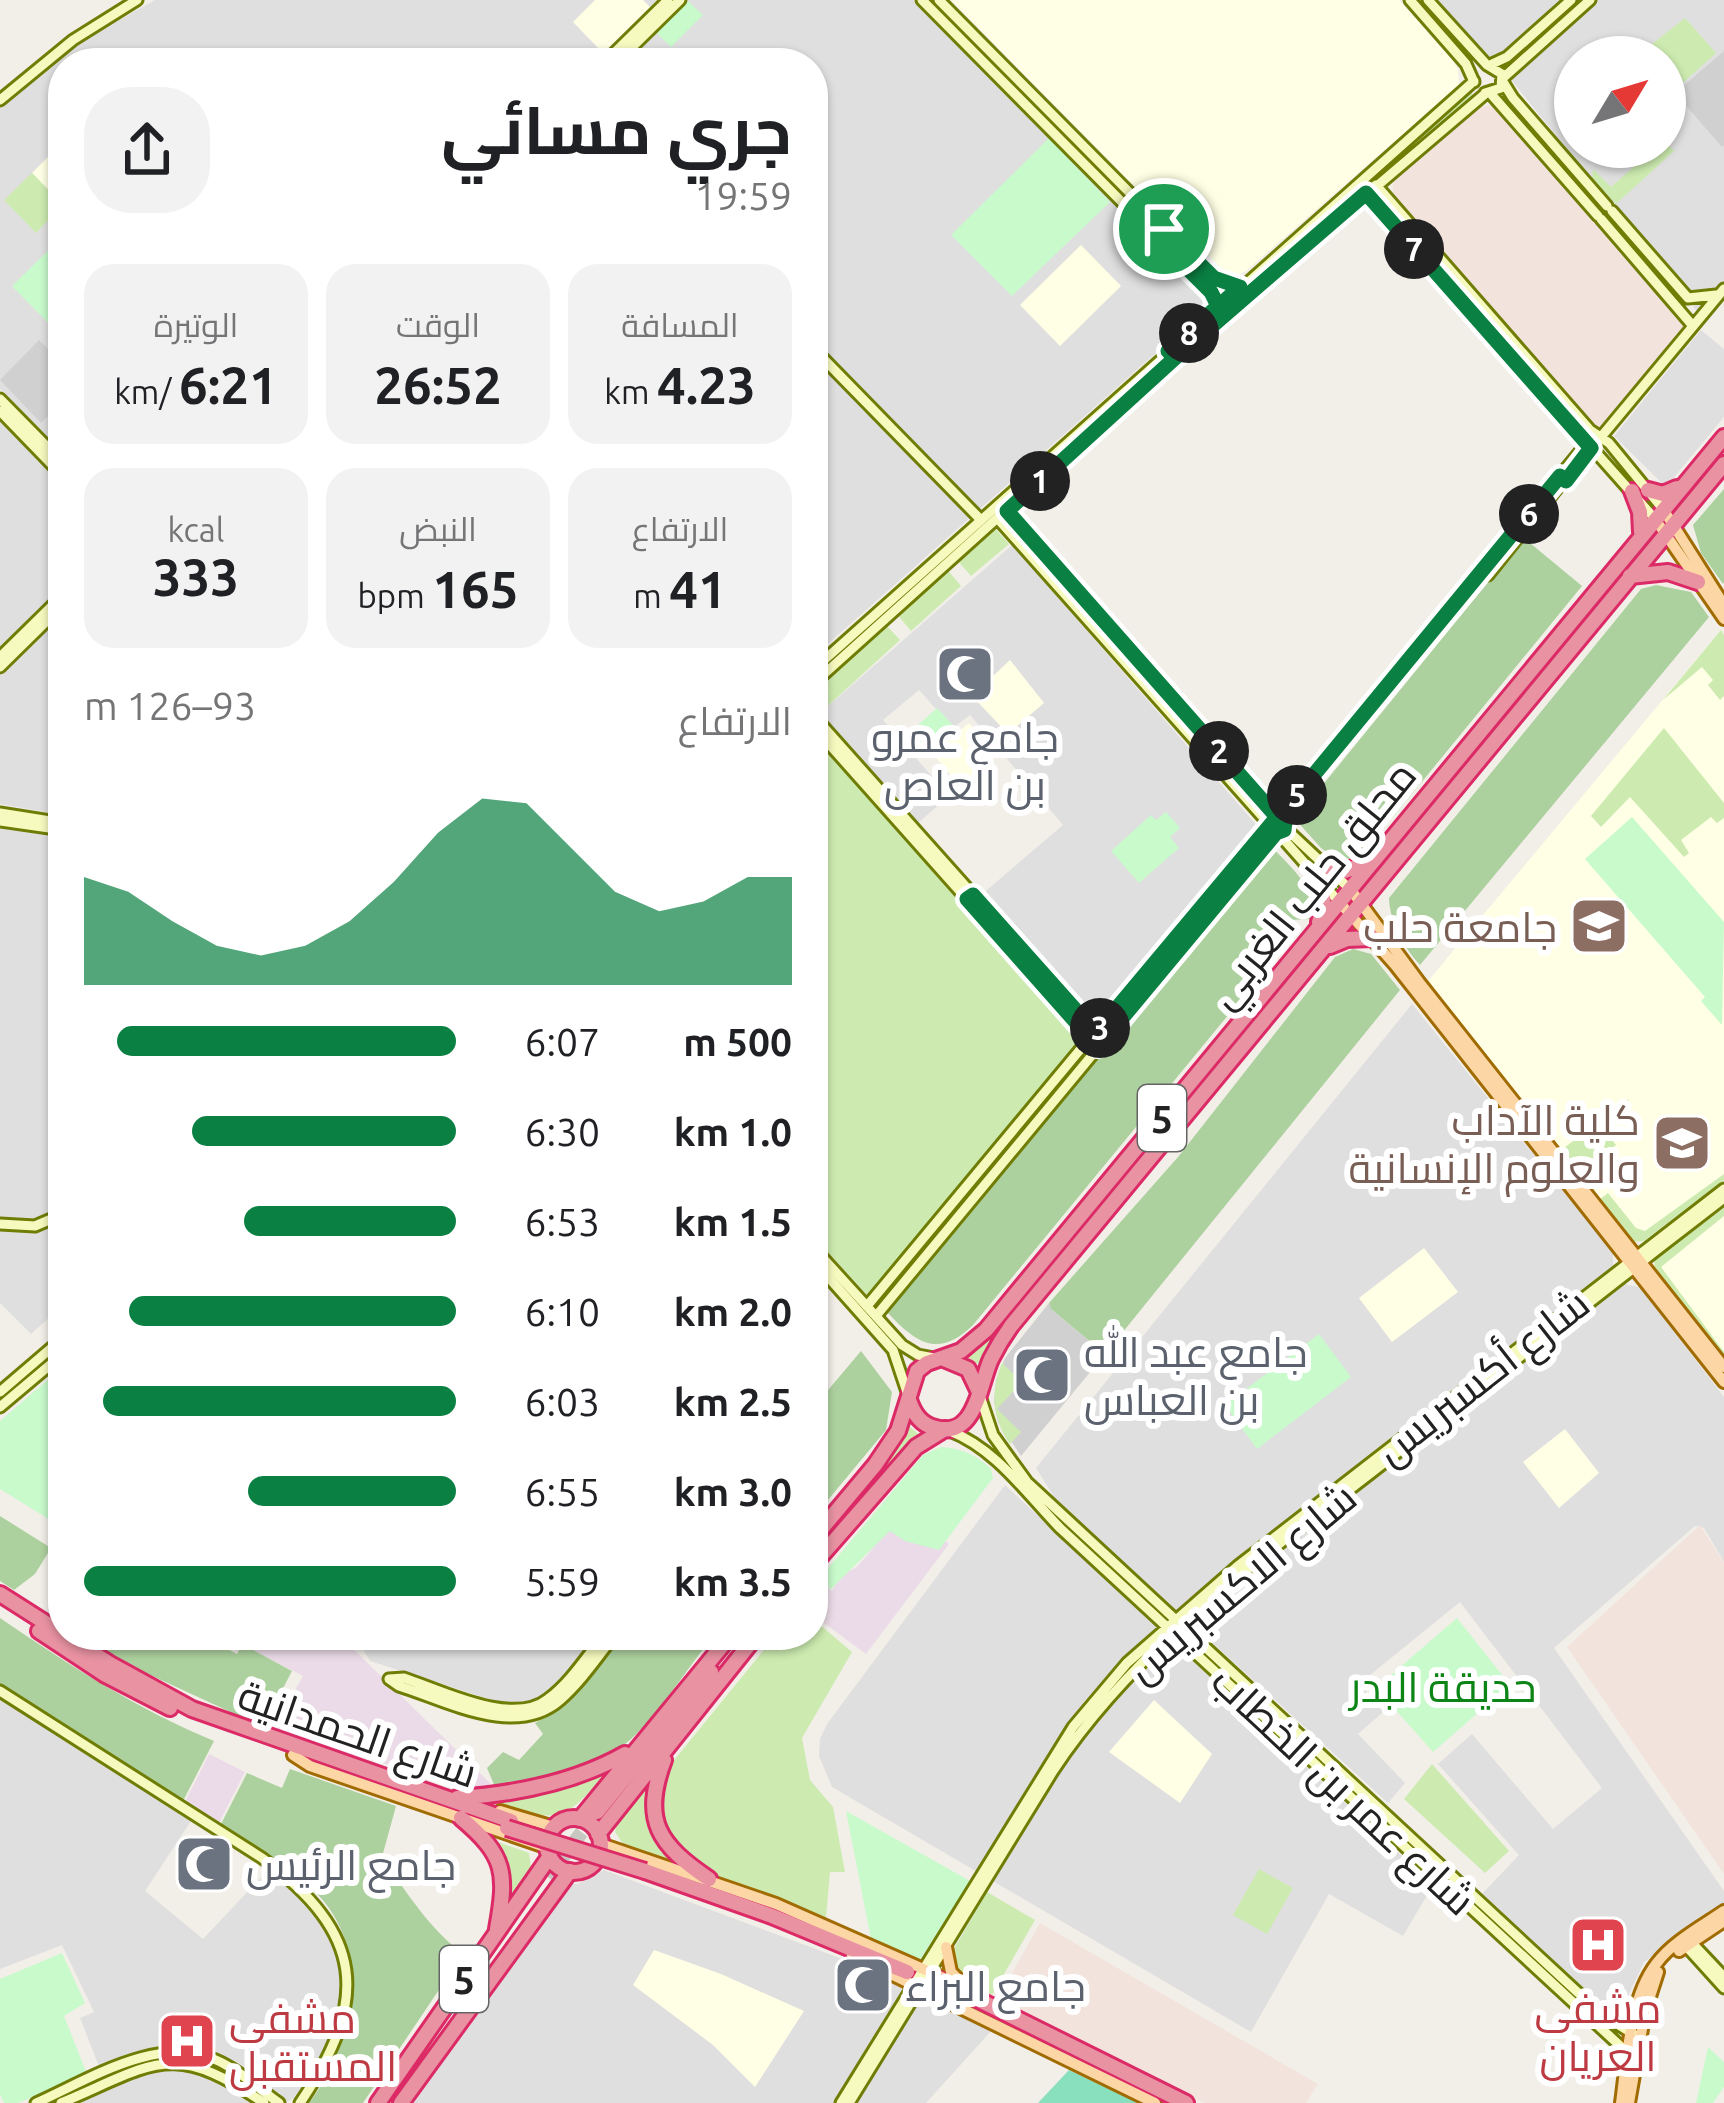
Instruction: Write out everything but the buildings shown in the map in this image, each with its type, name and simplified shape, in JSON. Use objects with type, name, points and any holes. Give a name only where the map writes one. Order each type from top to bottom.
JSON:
[{"type":"highway","name":"محلق حلب الغربي","points":[[939,1360],[961,1352],[986,1330],[1724,437]]},
{"type":"highway","name":"محلق حلب الغربي","points":[[978,1392],[1011,1326],[1724,464]]},
{"type":"highway","points":[[1641,533],[1640,491],[1663,494],[1686,482]]},
{"type":"highway","points":[[1630,577],[1668,572],[1698,582]]},
{"type":"highway","points":[[1326,869],[1351,871],[1373,861]]},
{"type":"highway","points":[[1316,932],[1324,908],[1322,886]]},
{"type":"highway","points":[[1325,947],[1347,939],[1372,938]]},
{"type":"highway","points":[[828,1522],[898,1431],[917,1371],[939,1360],[963,1365],[978,1392],[970,1418],[916,1447],[828,1548]]},
{"type":"highway","points":[[908,1395],[919,1420],[944,1430]]},
{"type":"highway","name":"شارع الحمدانية","points":[[0,1594],[48,1624]]},
{"type":"highway","name":"شارع الحمدانية","points":[[0,1606],[48,1636]]},
{"type":"highway","name":"شارع الحمدانية","points":[[70,1650],[149,1699],[236,1736],[295,1751]]},
{"type":"highway","name":"شارع الحمدانية","points":[[89,1650],[155,1691],[295,1751],[773,1912],[922,1977]]},
{"type":"highway","points":[[718,1650],[580,1819],[554,1827],[549,1852],[561,1868],[582,1870],[595,1862],[600,1839],[743,1650]]},
{"type":"highway","points":[[729,1650],[599,1814],[741,1650]]},
{"type":"highway","points":[[670,1747],[654,1792],[656,1825],[674,1854],[709,1880]]},
{"type":"highway","points":[[457,1798],[504,1795],[573,1777],[635,1748]]},
{"type":"highway","points":[[461,1818],[491,1845],[502,1869],[496,1934]]},
{"type":"highway","points":[[580,1819],[600,1839]]},
{"type":"highway","name":"5","points":[[378,2103],[549,1852]]},
{"type":"highway","name":"5","points":[[448,2033],[570,1871]]},
{"type":"highway","name":"5","points":[[401,2103],[550,1878],[466,1988],[429,2028]]},
{"type":"highway","points":[[922,1977],[1170,2103]]},
{"type":"highway","points":[[922,1977],[1186,2103]]},
{"type":"main road","points":[[1659,514],[1724,605]]},
{"type":"main road","points":[[1692,563],[1698,582],[1724,619]]},
{"type":"main road","points":[[1351,890],[1724,1382]]},
{"type":"main road","points":[[1340,904],[1724,1367]]},
{"type":"main road","points":[[295,1751],[316,1750],[554,1827]]},
{"type":"main road","points":[[295,1751],[310,1766],[549,1852]]},
{"type":"main road","points":[[600,1839],[709,1880],[773,1912]]},
{"type":"main road","points":[[595,1862],[773,1912]]},
{"type":"main road","points":[[1625,2103],[1644,1986],[1656,1964],[1724,1911]]},
{"type":"main road","points":[[1636,2035],[1661,1965],[1724,1921]]},
{"type":"main road","points":[[946,1947],[951,1972],[970,1990]]},
{"type":"main road","points":[[922,1977],[970,1990],[1196,2103]]},
{"type":"main road","points":[[922,1977],[1155,2103]]},
{"type":"street","points":[[64,48],[137,0]]},
{"type":"street","points":[[619,48],[668,0]]},
{"type":"street","points":[[631,48],[680,0]]},
{"type":"street","points":[[922,0],[1160,233],[1214,278],[1240,287]]},
{"type":"street","points":[[939,0],[1160,233],[1218,306]]},
{"type":"street","points":[[1410,0],[1488,94],[1697,321]]},
{"type":"street","points":[[1428,0],[1499,70],[1609,209],[1688,298],[1697,321]]},
{"type":"street","points":[[1172,355],[1181,340],[1218,306],[1474,78],[1507,57],[1571,0]]},
{"type":"street","points":[[828,670],[981,520],[1488,94],[1587,1]]},
{"type":"street","points":[[0,100],[48,61]]},
{"type":"street","points":[[1371,189],[1590,430],[1601,436],[1659,514]]},
{"type":"street","points":[[1371,189],[1591,446],[1640,491]]},
{"type":"street","points":[[1599,218],[1608,220],[1609,209]]},
{"type":"street","points":[[1688,298],[1722,291]]},
{"type":"street","points":[[1488,575],[1583,448],[1601,436],[1722,291]]},
{"type":"street","points":[[828,363],[981,520]]},
{"type":"street","points":[[0,399],[48,448]]},
{"type":"street","points":[[0,411],[48,461]]},
{"type":"street","points":[[828,658],[1003,515],[1091,427]]},
{"type":"street","points":[[867,1306],[1097,1040],[1563,479]]},
{"type":"street","points":[[1003,515],[1340,904]]},
{"type":"street","points":[[0,657],[48,610]]},
{"type":"street","points":[[0,668],[48,620]]},
{"type":"street","points":[[828,734],[847,759]]},
{"type":"street","points":[[828,741],[1097,1040]]},
{"type":"street","points":[[0,816],[48,824]]},
{"type":"street","points":[[1276,825],[1351,890]]},
{"type":"street","points":[[876,1316],[1097,1040]]},
{"type":"street","name":"شارع الاكسبريس","points":[[922,1977],[946,1947],[1088,1718],[1174,1625],[1724,1193]]},
{"type":"street","points":[[0,1227],[48,1222]]},
{"type":"street","points":[[828,1263],[902,1345],[939,1360]]},
{"type":"street","points":[[828,1277],[893,1350],[908,1395]]},
{"type":"street","points":[[0,1392],[48,1351]]},
{"type":"street","points":[[0,1408],[48,1367]]},
{"type":"street","name":"شارع عمر بن الخطاب","points":[[978,1392],[993,1436],[1018,1472],[1633,2056]]},
{"type":"street","name":"شارع عمر بن الخطاب","points":[[944,1430],[983,1447],[1060,1528],[1174,1625],[1601,2014],[1636,2035]]},
{"type":"street","points":[[845,2103],[1073,1727],[1127,1664],[1174,1625]]},
{"type":"street","points":[[591,1650],[552,1697],[526,1711],[506,1711],[404,1678],[389,1679],[504,1718],[527,1718],[558,1702],[602,1650]]},
{"type":"street","points":[[0,1691],[262,1858],[318,1906],[339,1946],[346,2003],[341,2032],[327,2064],[300,2103]]},
{"type":"street","points":[[1689,1944],[1724,1977]]},
{"type":"street","points":[[1689,1944],[1724,1988]]},
{"type":"street","points":[[36,2103],[132,2060],[172,2054],[216,2060],[279,2103]]},
{"type":"street","points":[[61,2103],[135,2068],[167,2062],[213,2072],[264,2103]]},
{"type":"shaded area","points":[[155,0],[657,0],[608,48],[72,48]]},
{"type":"shaded area","points":[[595,0],[643,0],[650,7],[608,48],[598,48],[573,22]]},
{"type":"shaded area","points":[[683,0],[915,0],[1211,304],[828,644],[828,48],[634,48]]},
{"type":"shaded area","points":[[951,0],[1399,0],[1453,61],[1459,85],[1246,271],[1232,277],[1216,269]]},
{"type":"shaded area","points":[[1435,0],[1724,0],[1724,292],[1701,316],[1582,168],[1686,168],[1686,36],[1554,36],[1554,133],[1505,72]]},
{"type":"shaded area","points":[[1724,51],[1722,147],[1686,106],[1686,84]]},
{"type":"shaded area","points":[[48,68],[48,437],[0,389],[0,107]]},
{"type":"shaded area","points":[[1491,105],[1685,322],[1602,432],[1597,432],[1393,195],[1393,178],[1475,107]]},
{"type":"shaded area","points":[[48,157],[48,190],[32,173]]},
{"type":"shaded area","points":[[1081,245],[1121,286],[1060,346],[1020,305]]},
{"type":"shaded area","points":[[1701,330],[1724,349],[1724,417],[1666,487],[1614,436]]},
{"type":"shaded area","points":[[39,340],[48,349],[48,416],[41,423],[0,380]]},
{"type":"shaded area","points":[[0,420],[48,469],[48,604],[0,650]]},
{"type":"shaded area","points":[[1012,545],[1259,828],[1095,1024],[981,895],[1063,825],[970,715],[953,728],[919,690],[883,720],[949,796],[918,823],[828,722],[828,706]]},
{"type":"shaded area","points":[[48,627],[48,812],[0,804],[0,675]]},
{"type":"shaded area","name":"جامعة حلب","points":[[1721,630],[1724,1180],[1644,1241],[1633,1242],[1428,981]]},
{"type":"shaded area","points":[[1010,660],[1044,703],[1008,734],[972,696]]},
{"type":"shaded area","points":[[969,723],[997,756],[961,787],[933,754]]},
{"type":"shaded area","points":[[0,826],[48,834],[48,1319],[31,1334],[0,1303]]},
{"type":"shaded area","points":[[1412,1004],[1613,1253],[1613,1268],[1627,1285],[1640,1287],[1724,1397],[1724,1562],[1704,1528],[1695,1526],[1554,1648],[1724,1891],[1724,1905],[1644,1962],[1622,2009],[1611,2013],[1482,1894],[1519,1855],[1438,1764],[1472,1734],[1553,1829],[1602,1788],[1460,1602],[1359,1684],[1383,1712],[1358,1734],[1405,1783],[1388,1803],[1056,1500],[1036,1468]]},
{"type":"shaded area","points":[[1724,1208],[1724,1358],[1654,1268],[1655,1259]]},
{"type":"shaded area","points":[[1424,1248],[1458,1292],[1392,1342],[1359,1298]]},
{"type":"shaded area","name":"جامع عبد الله بن العباس","points":[[1049,1303],[1105,1354],[1021,1456],[998,1422],[996,1380],[1005,1358]]},
{"type":"shaded area","points":[[1565,1429],[1599,1473],[1559,1508],[1523,1462]]},
{"type":"shaded area","points":[[1005,1485],[1433,1885],[1403,1936],[1329,1894],[1251,2032],[832,1787],[819,1756],[827,1724]]},
{"type":"shaded area","points":[[893,1496],[949,1544],[866,1654],[828,1626],[828,1588],[832,1591],[842,1573],[856,1568],[889,1527]]},
{"type":"shaded area","points":[[1700,1525],[1724,1563],[1724,1874],[1567,1647]]},
{"type":"shaded area","points":[[253,1650],[354,1650],[490,1783],[486,1793],[271,1731],[303,1676]]},
{"type":"shaded area","points":[[363,1650],[589,1650],[552,1692],[526,1711],[370,1661]]},
{"type":"shaded area","points":[[0,1698],[191,1821],[145,1891],[203,1939],[270,1868],[325,1921],[340,1960],[339,2006],[326,2055],[294,2098],[287,2102],[235,2066],[172,2050],[153,2050],[100,2069],[80,2018],[94,2012],[62,1945],[0,1969]]},
{"type":"shaded area","points":[[1154,1700],[1212,1754],[1180,1803],[1109,1752]]},
{"type":"shaded area","points":[[209,1754],[245,1772],[218,1825],[184,1804]]},
{"type":"shaded area","points":[[604,1870],[845,1960],[992,2030],[926,2103],[410,2103],[566,1884],[578,1884]]},
{"type":"shaded area","points":[[1040,1923],[1318,2084],[1306,2103],[1205,2103],[997,2000]]},
{"type":"shaded area","points":[[654,1950],[804,2011],[755,2087],[713,2045],[633,1985]]},
{"type":"shaded area","points":[[167,2066],[198,2070],[253,2103],[66,2103],[137,2073]]},
{"type":"green space","points":[[929,0],[933,0],[1155,229]]},
{"type":"green space","points":[[688,1],[703,15],[671,47],[656,32]]},
{"type":"green space","points":[[1685,18],[1716,53],[1686,80],[1686,36],[1662,36]]},
{"type":"green space","points":[[1471,92],[1475,97],[1097,421],[1095,418]]},
{"type":"green space","points":[[1049,138],[1110,202],[1012,296],[951,235]]},
{"type":"green space","points":[[1632,168],[1655,168],[1616,204],[1592,178],[1593,169],[1611,187]]},
{"type":"green space","points":[[32,173],[48,190],[48,221],[36,233],[4,200]]},
{"type":"green space","points":[[48,251],[48,323],[12,286]]},
{"type":"green space","points":[[1724,489],[1723,584],[1701,553],[1693,525]]},
{"type":"green space","points":[[994,527],[1009,544],[971,576],[957,560]]},
{"type":"green space","points":[[1524,538],[1582,586],[1367,849],[1350,860],[1334,857],[1295,819]]},
{"type":"green space","points":[[946,568],[961,586],[911,631],[896,613]]},
{"type":"green space","points":[[1656,585],[1691,592],[1709,617],[1420,965],[1398,934],[1389,898],[1641,589]]},
{"type":"green space","points":[[887,626],[900,640],[828,706],[828,677]]},
{"type":"green space","points":[[1721,630],[1724,696],[1720,700],[1708,685],[1713,680],[1702,667],[1663,700]]},
{"type":"green space","points":[[937,708],[954,726],[925,752],[909,733]]},
{"type":"green space","points":[[1664,728],[1724,803],[1724,818],[1717,823],[1711,817],[1681,840],[1689,853],[1684,857],[1630,797],[1601,827],[1591,816]]},
{"type":"green space","points":[[828,751],[1084,1038],[869,1297],[828,1252]]},
{"type":"green space","points":[[1166,812],[1180,828],[1170,837],[1179,848],[1139,883],[1111,851],[1151,815],[1156,820]]},
{"type":"green space","points":[[1632,817],[1724,922],[1722,1025],[1701,1001],[1705,997],[1585,859]]},
{"type":"green space","points":[[1271,846],[1306,887],[1311,919],[1289,920],[1275,937],[1285,946],[973,1325],[938,1344],[908,1332],[887,1312]]},
{"type":"green space","points":[[1339,911],[1342,915],[982,1367],[963,1354]]},
{"type":"green space","points":[[1353,949],[1371,954],[1400,990],[1105,1354],[1049,1303],[1178,1157],[1335,957]]},
{"type":"green space","points":[[1091,1049],[876,1307],[875,1302]]},
{"type":"green space","points":[[1628,1099],[1629,1107],[1603,1128],[1616,1145],[1579,1175],[1560,1151]]},
{"type":"green space","points":[[1724,1174],[1724,1180],[1644,1241],[1633,1242],[1599,1200],[1608,1193],[1636,1228],[1645,1231]]},
{"type":"green space","points":[[1724,1208],[1724,1216],[1661,1267],[1724,1358],[1654,1268],[1655,1259]]},
{"type":"green space","points":[[1319,1334],[1351,1377],[1257,1449],[1225,1405]]},
{"type":"green space","points":[[861,1351],[892,1392],[886,1430],[828,1500],[828,1390]]},
{"type":"green space","points":[[1002,1363],[1022,1382],[997,1409],[1021,1432],[1010,1444],[995,1405]]},
{"type":"green space","points":[[48,1379],[48,1519],[0,1489],[0,1421]]},
{"type":"green space","points":[[904,1422],[921,1436],[904,1447],[828,1539],[828,1529],[890,1453]]},
{"type":"green space","points":[[941,1447],[962,1451],[991,1469],[993,1478],[939,1550],[905,1541],[890,1531],[831,1589],[828,1568],[923,1455]]},
{"type":"green space","points":[[0,1516],[48,1546],[48,1553],[35,1574],[14,1590],[0,1581]]},
{"type":"green space","points":[[0,1618],[104,1685],[214,1741],[182,1803],[0,1685]]},
{"type":"green space","name":"حديقة البدر","points":[[1457,1618],[1510,1685],[1433,1752],[1376,1688]]},
{"type":"green space","points":[[828,1632],[852,1652],[802,1738],[810,1780],[833,1807],[845,1872],[830,1872],[826,1918],[733,1886],[678,1851],[662,1827],[659,1798],[671,1764],[764,1650],[828,1650]]},
{"type":"green space","points":[[1183,1633],[1624,2039],[1624,2042],[1622,2043]]},
{"type":"green space","points":[[106,1650],[229,1650],[237,1654],[253,1650],[292,1671],[263,1727]]},
{"type":"green space","points":[[611,1650],[702,1650],[651,1717],[618,1749],[566,1771],[495,1787],[487,1768],[503,1752],[519,1760],[543,1734],[535,1723],[563,1707]]},
{"type":"green space","points":[[1432,1764],[1509,1851],[1485,1873],[1404,1799]]},
{"type":"green space","points":[[610,1768],[582,1799],[560,1814],[533,1814],[493,1803],[526,1796]]},
{"type":"green space","points":[[290,1769],[396,1806],[382,1857],[429,1921],[463,1954],[363,2103],[309,2103],[335,2059],[350,2010],[350,1959],[343,1934],[321,1898],[295,1875],[220,1826],[247,1773],[282,1788]]},
{"type":"green space","points":[[651,1782],[662,1847],[673,1862],[623,1844],[615,1832],[617,1823]]},
{"type":"green space","points":[[846,1811],[970,1881],[919,1961],[871,1939]]},
{"type":"green space","points":[[484,1837],[529,1853],[531,1867],[506,1903]]},
{"type":"green space","points":[[1259,1869],[1293,1888],[1267,1934],[1233,1915]]},
{"type":"green space","points":[[987,1892],[1035,1920],[992,1995],[957,1976],[951,1954]]},
{"type":"green space","points":[[62,1953],[85,2003],[64,2016],[87,2074],[18,2103],[4,2103],[0,2094],[0,1979]]},
{"type":"green space","points":[[1708,2047],[1724,2062],[1724,2087],[1713,2103],[1696,2103]]},
{"type":"green space","points":[[1069,2070],[1138,2103],[1038,2103]]},
{"type":"tunnel","points":[[548,1877],[597,1812]]},
{"type":"place","name":"جامع عمرو بن العاص","points":[[965,674]]},
{"type":"place","name":"جامعة حلب","points":[[1599,926]]},
{"type":"place","name":"كلية الآداب والعلوم الإنسانية","points":[[1682,1143]]},
{"type":"place","name":"جامع عبد الله بن العباس","points":[[1042,1375]]},
{"type":"place","name":"جامع الرئيس","points":[[204,1864]]},
{"type":"place","name":"مشفى العريان","points":[[1598,1945]]},
{"type":"place","name":"جامع البراء","points":[[863,1985]]},
{"type":"place","name":"مشفى المستقبل","points":[[187,2041]]},
{"type":"route","points":[[1164,229],[1156,237],[1211,292],[1218,306],[1168,351],[1175,358],[1007,511],[1277,817],[1096,1033],[973,895],[967,899],[1098,1047],[1276,833],[1284,830],[1285,822],[1279,817],[1560,476],[1566,481],[1591,448],[1366,193],[1175,358],[1168,351],[1240,287],[1214,278],[1164,229]]}]
